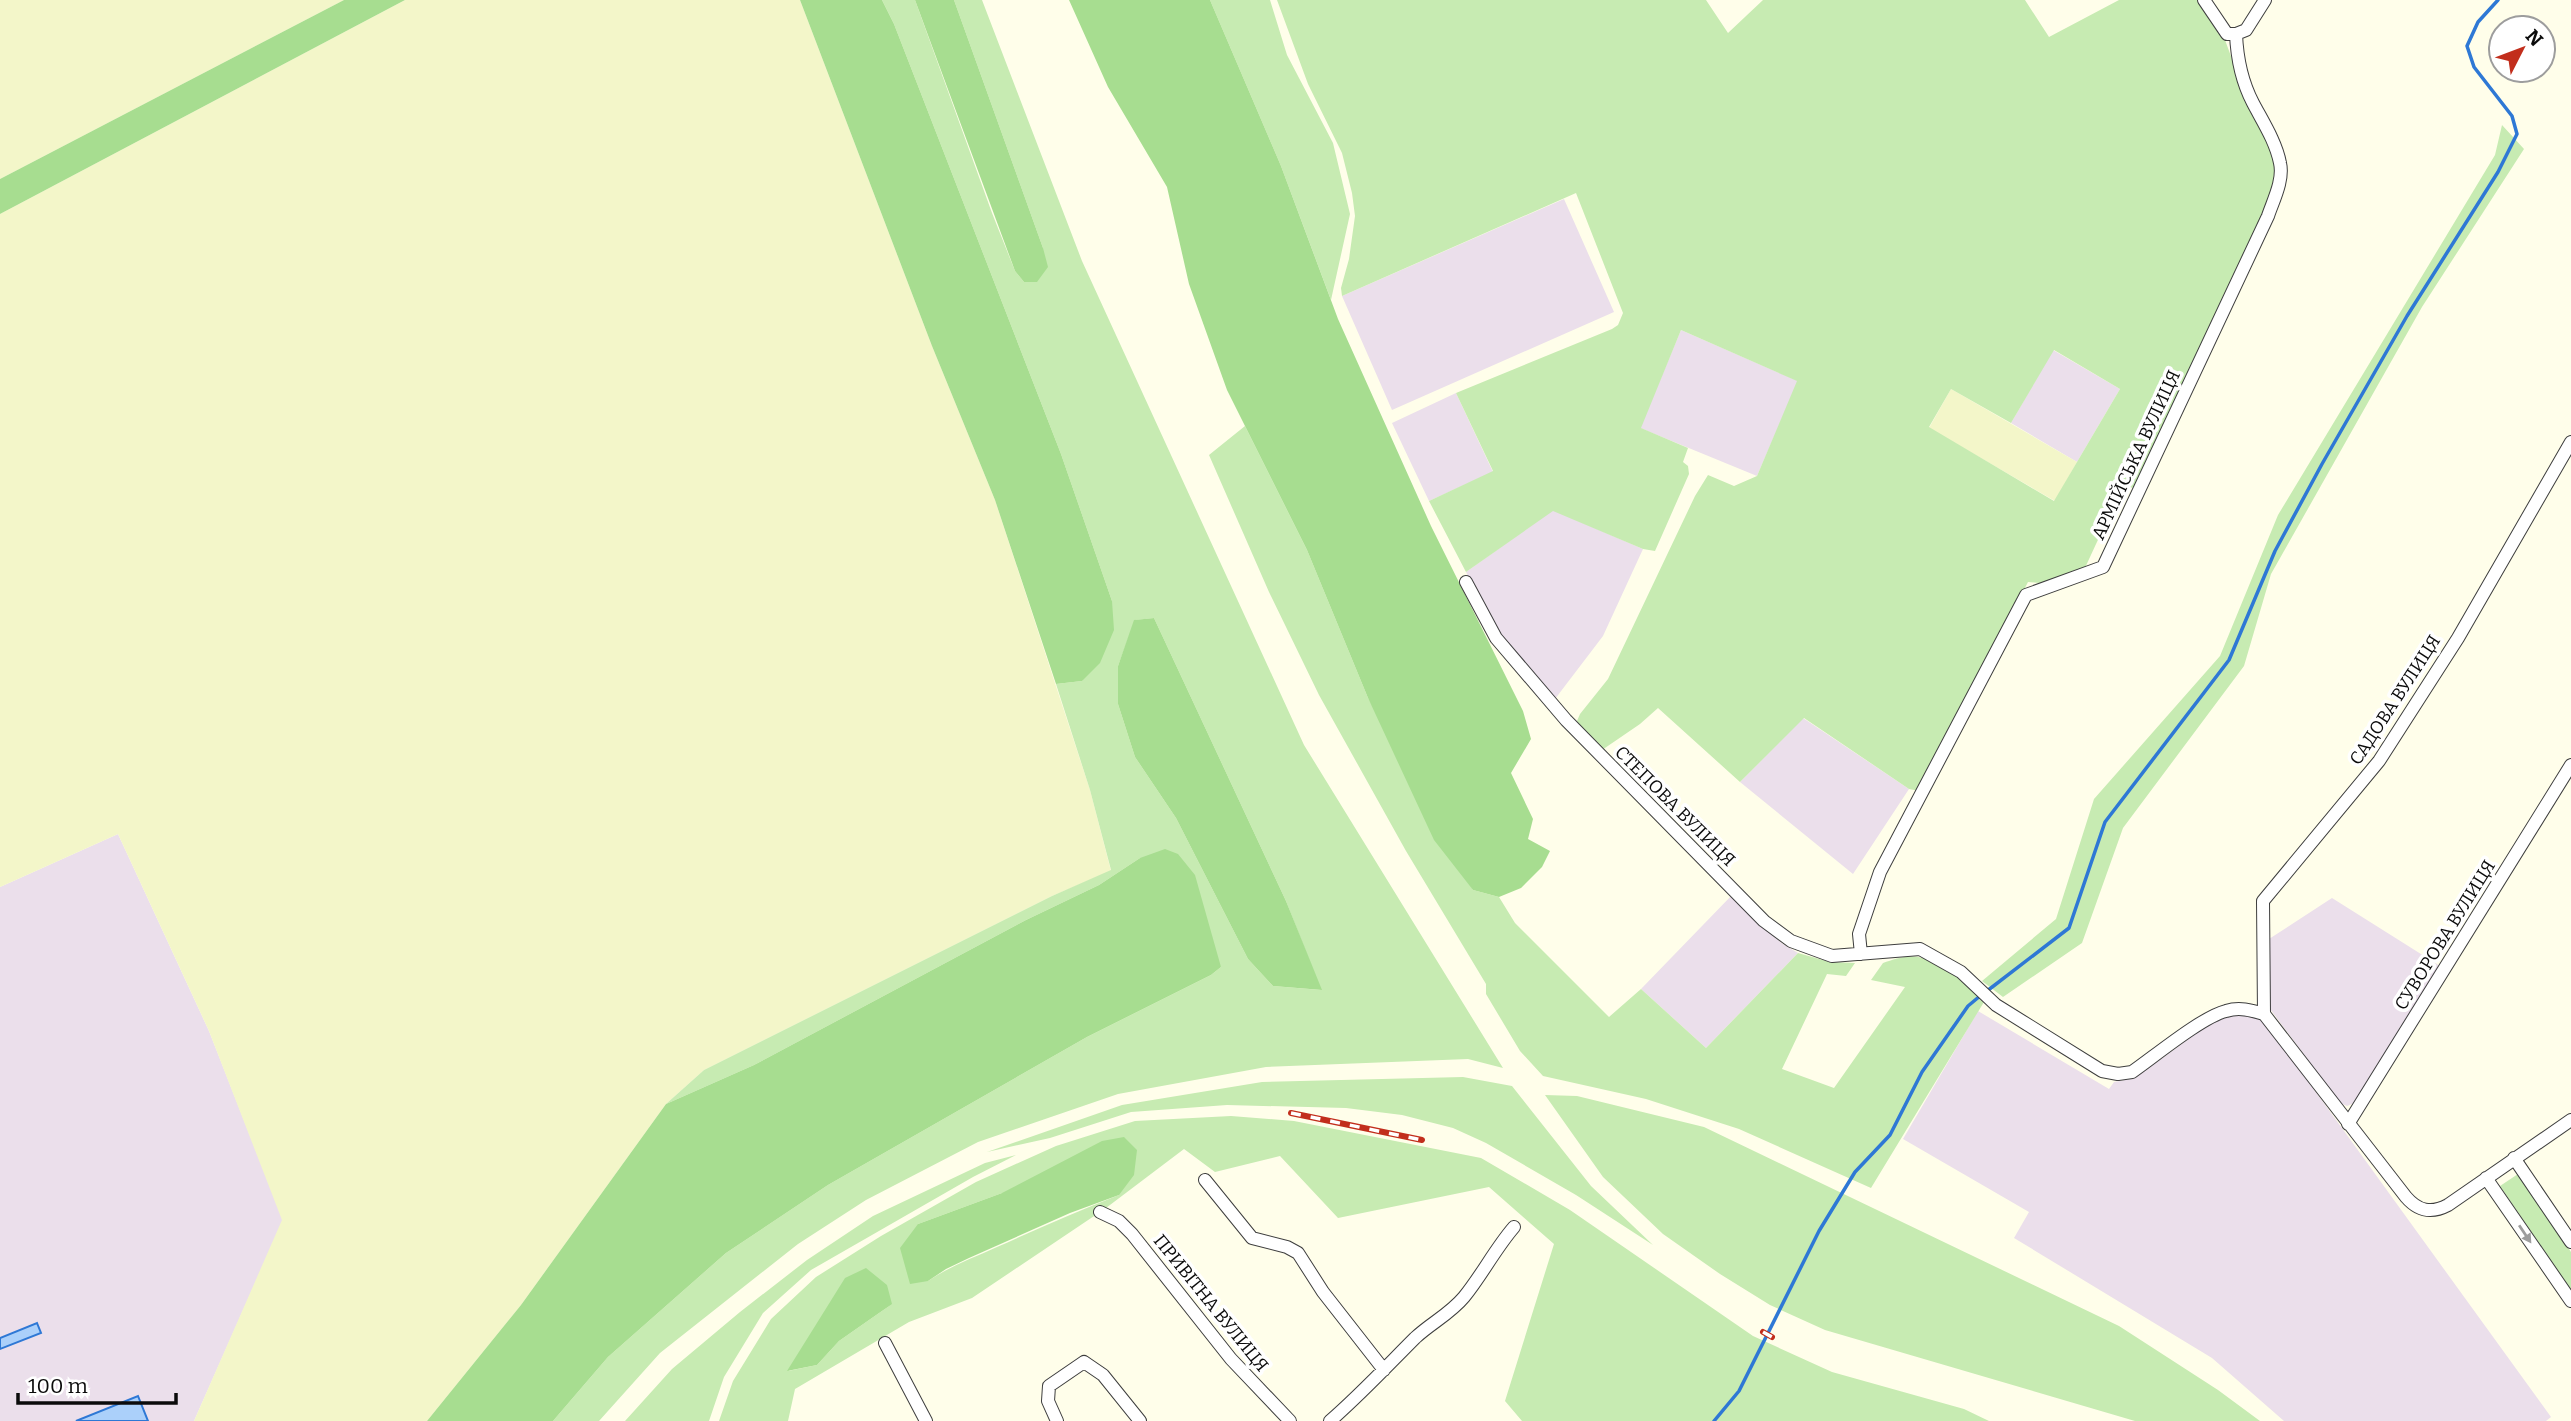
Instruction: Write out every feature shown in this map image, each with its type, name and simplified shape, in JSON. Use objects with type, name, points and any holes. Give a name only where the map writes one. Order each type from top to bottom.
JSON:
[{"type":"street","points":[[2204,0],[2227,33],[2236,34],[2246,30],[2265,0]]},
{"type":"street","name":"АРМІЙСЬКА ВУЛИЦЯ","points":[[1861,954],[1859,934],[1880,872],[2025,595],[2103,567],[2268,216],[2280,177],[2280,164],[2268,130],[2252,101],[2238,59],[2236,34]]},
{"type":"street","name":"САДОВА ВУЛИЦЯ","points":[[2264,1014],[2263,901],[2379,761],[2458,638],[2571,442]]},
{"type":"street","name":"СТЕПОВА ВУЛИЦЯ","points":[[1466,582],[1496,638],[1558,710],[1764,921],[1791,941],[1832,956],[1920,949],[1961,972],[1996,1005],[2024,1023],[2102,1071],[2118,1074],[2132,1072],[2224,1011],[2239,1009],[2264,1014]]},
{"type":"street","name":"СУВОРОВА ВУЛИЦЯ","points":[[2348,1124],[2571,765]]},
{"type":"street","points":[[2264,1014],[2406,1197],[2420,1209],[2433,1211],[2442,1208],[2571,1120]]},
{"type":"street","points":[[2514,1158],[2571,1242]]},
{"type":"street","points":[[2486,1178],[2571,1301]]},
{"type":"street","points":[[1205,1180],[1252,1238],[1287,1247],[1298,1253],[1323,1292],[1384,1370]]},
{"type":"street","name":"ПРИВІТНА ВУЛИЦЯ","points":[[1101,1212],[1119,1221],[1132,1234],[1231,1359],[1290,1421]]},
{"type":"street","points":[[1331,1421],[1422,1332],[1455,1307],[1514,1227]]},
{"type":"street","points":[[885,1343],[926,1421]]},
{"type":"street","points":[[1057,1421],[1048,1401],[1049,1387],[1084,1362],[1103,1375],[1140,1421]]},
{"type":"shaded area","points":[[1564,199],[1614,312],[1392,410],[1342,296]]},
{"type":"shaded area","points":[[1681,330],[1798,381],[1757,476],[1640,428]]},
{"type":"shaded area","points":[[2053,350],[2120,389],[2077,462],[2011,423]]},
{"type":"shaded area","points":[[1456,393],[1493,472],[1429,501],[1392,423]]},
{"type":"shaded area","points":[[1553,510],[1643,549],[1603,636],[1555,699],[1498,637],[1466,572]]},
{"type":"shaded area","points":[[1803,718],[1909,789],[1853,874],[1740,782]]},
{"type":"shaded area","points":[[118,834],[209,1031],[283,1220],[194,1421],[0,1421],[0,887]]},
{"type":"shaded area","points":[[1733,894],[1761,925],[1798,953],[1706,1048],[1641,989]]},
{"type":"shaded area","points":[[2332,898],[2440,966],[2354,1103],[2347,1106],[2340,1103],[2270,1009],[2269,939]]},
{"type":"shaded area","points":[[1978,1011],[2109,1089],[2114,1082],[2135,1078],[2216,1019],[2239,1012],[2253,1012],[2268,1026],[2551,1417],[2546,1421],[2284,1421],[2212,1358],[2014,1238],[2029,1212],[1903,1139]]},
{"type":"green space","points":[[0,0],[344,0],[0,179]]},
{"type":"green space","points":[[344,0],[405,0],[0,214],[0,179]]},
{"type":"green space","points":[[405,0],[800,0],[932,346],[995,500],[1090,790],[1111,871],[1052,896],[704,1070],[666,1104],[521,1305],[427,1421],[194,1421],[282,1220],[209,1031],[118,834],[0,887],[0,214]]},
{"type":"green space","points":[[800,0],[882,0],[894,24],[1061,454],[1112,601],[1114,630],[1100,663],[1082,681],[1056,684],[995,500],[932,346]]},
{"type":"green space","points":[[882,0],[915,0],[992,213],[1015,271],[1024,282],[1043,248],[954,0],[982,0],[1082,261],[1304,745],[1503,1068],[1468,1059],[1266,1067],[1118,1094],[978,1142],[866,1200],[798,1244],[660,1353],[599,1421],[553,1421],[608,1357],[726,1253],[828,1185],[1087,1037],[1211,975],[1221,967],[1140,858],[1099,885],[1026,920],[754,1065],[666,1104],[704,1070],[1052,896],[1111,870],[1090,790],[1056,684],[1082,681],[1112,601],[1061,454],[894,24]],"holes":[[[1154,618],[1286,901],[1321,990],[1273,986],[1248,959],[1176,818],[1135,757],[1118,704],[1118,666],[1135,620]]]},
{"type":"green space","points":[[915,0],[954,0],[1043,248],[1048,267],[1037,282],[1024,282],[1015,271]]},
{"type":"green space","points":[[1069,0],[1210,0],[1281,166],[1338,319],[1431,526],[1523,711],[1531,739],[1511,773],[1533,819],[1528,839],[1550,851],[1542,867],[1521,888],[1499,897],[1473,890],[1434,840],[1368,698],[1307,550],[1227,390],[1189,284],[1167,187],[1108,87]]},
{"type":"green space","points":[[1210,0],[1270,0],[1287,55],[1333,143],[1350,214],[1331,300],[1281,166]]},
{"type":"green space","points":[[1277,0],[1706,0],[1728,33],[1763,0],[2025,0],[2049,37],[2119,0],[2199,0],[2225,40],[2243,89],[2275,159],[2273,187],[2255,239],[2139,486],[2121,490],[2084,570],[2040,583],[2028,582],[1920,791],[1909,789],[1804,718],[1740,782],[1658,708],[1602,750],[1579,729],[1577,721],[1608,679],[1695,496],[1708,475],[1734,486],[1757,476],[1797,381],[1681,330],[1641,428],[1688,448],[1683,462],[1688,466],[1689,474],[1655,551],[1643,549],[1553,511],[1466,572],[1429,501],[1493,471],[1456,393],[1612,329],[1618,325],[1623,313],[1576,193],[1342,296],[1341,288],[1349,259],[1355,216],[1352,193],[1342,153],[1308,84]],"holes":[[[2054,350],[2120,389],[2054,501],[1929,427],[1951,389],[2011,423]]]},
{"type":"green space","points":[[2502,125],[2524,149],[2422,307],[2271,574],[2244,666],[2123,828],[2082,943],[2003,997],[1982,981],[2056,919],[2094,799],[2220,656],[2278,515],[2495,155]]},
{"type":"green space","points":[[1951,389],[2077,462],[2055,501],[1929,428]]},
{"type":"green space","points":[[1245,426],[1307,550],[1368,698],[1473,890],[1499,897],[1515,923],[1609,1017],[1641,989],[1706,1048],[1798,953],[1830,962],[1855,963],[1846,976],[1827,974],[1782,1069],[1834,1088],[1905,987],[1871,980],[1883,963],[1912,957],[1930,961],[1956,976],[1984,1002],[1871,1188],[1739,1129],[1646,1099],[1543,1076],[1520,1051],[1486,994],[1486,984],[1406,851],[1319,695],[1269,592],[1209,455]]},
{"type":"green space","points":[[1154,618],[1286,901],[1322,990],[1273,986],[1248,959],[1176,818],[1135,757],[1118,704],[1118,666],[1134,620]]},
{"type":"green space","points":[[1165,849],[1178,854],[1195,875],[1221,967],[1211,975],[1087,1037],[828,1185],[726,1253],[608,1357],[553,1421],[427,1421],[521,1305],[666,1104],[754,1065],[1026,920],[1099,885],[1140,858]]},
{"type":"green space","points":[[1463,1077],[1512,1086],[1591,1186],[1653,1245],[1576,1195],[1486,1143],[1453,1128],[1402,1115],[1346,1108],[1227,1105],[1131,1112],[1050,1138],[987,1152],[1122,1105],[1262,1082]]},
{"type":"green space","points":[[1545,1095],[1577,1096],[1704,1127],[2119,1326],[2218,1390],[2260,1421],[2135,1421],[1825,1330],[1770,1305],[1663,1234],[1603,1177]]},
{"type":"green space","points":[[1231,1116],[1294,1121],[1481,1158],[1570,1210],[1753,1336],[1832,1372],[1964,1409],[1989,1421],[1522,1421],[1505,1401],[1554,1244],[1489,1187],[1338,1218],[1280,1156],[1215,1172],[1184,1149],[1106,1208],[972,1298],[909,1322],[795,1389],[788,1421],[719,1421],[733,1381],[771,1319],[816,1277],[976,1182],[1056,1146],[1135,1121]],"holes":[[[1002,1193],[1119,1195],[962,1262],[928,1281],[918,1224]],[[892,1304],[839,1341],[817,1365],[788,1371]]]},
{"type":"green space","points":[[1124,1137],[1137,1150],[1134,1175],[1119,1195],[1070,1213],[969,1258],[928,1281],[910,1284],[900,1248],[918,1224],[1002,1193],[1102,1141]]},
{"type":"green space","points":[[1016,1155],[811,1270],[763,1313],[724,1377],[709,1421],[625,1421],[672,1369],[807,1260],[873,1216],[985,1163]]},
{"type":"green space","points":[[2518,1174],[2571,1252],[2571,1291],[2500,1186]]},
{"type":"green space","points":[[866,1268],[887,1285],[892,1304],[839,1341],[817,1365],[787,1371],[845,1278]]},
{"type":"water","points":[[37,1323],[41,1333],[0,1349],[0,1338]]},
{"type":"water","points":[[138,1396],[148,1421],[76,1421]]},
{"type":"waterway","points":[[1987,991],[2069,928],[2105,822],[2229,660],[2275,551],[2322,464],[2407,316],[2498,172],[2517,134],[2512,116],[2474,67],[2467,46],[2478,22],[2498,0]]},
{"type":"waterway","points":[[1714,1421],[1739,1391],[1819,1231],[1855,1172],[1890,1135],[1922,1072],[1968,1006],[1980,996]]},
{"type":"railway","points":[[1291,1113],[1422,1140]]},
{"type":"railway","points":[[1763,1332],[1772,1337]]}]
